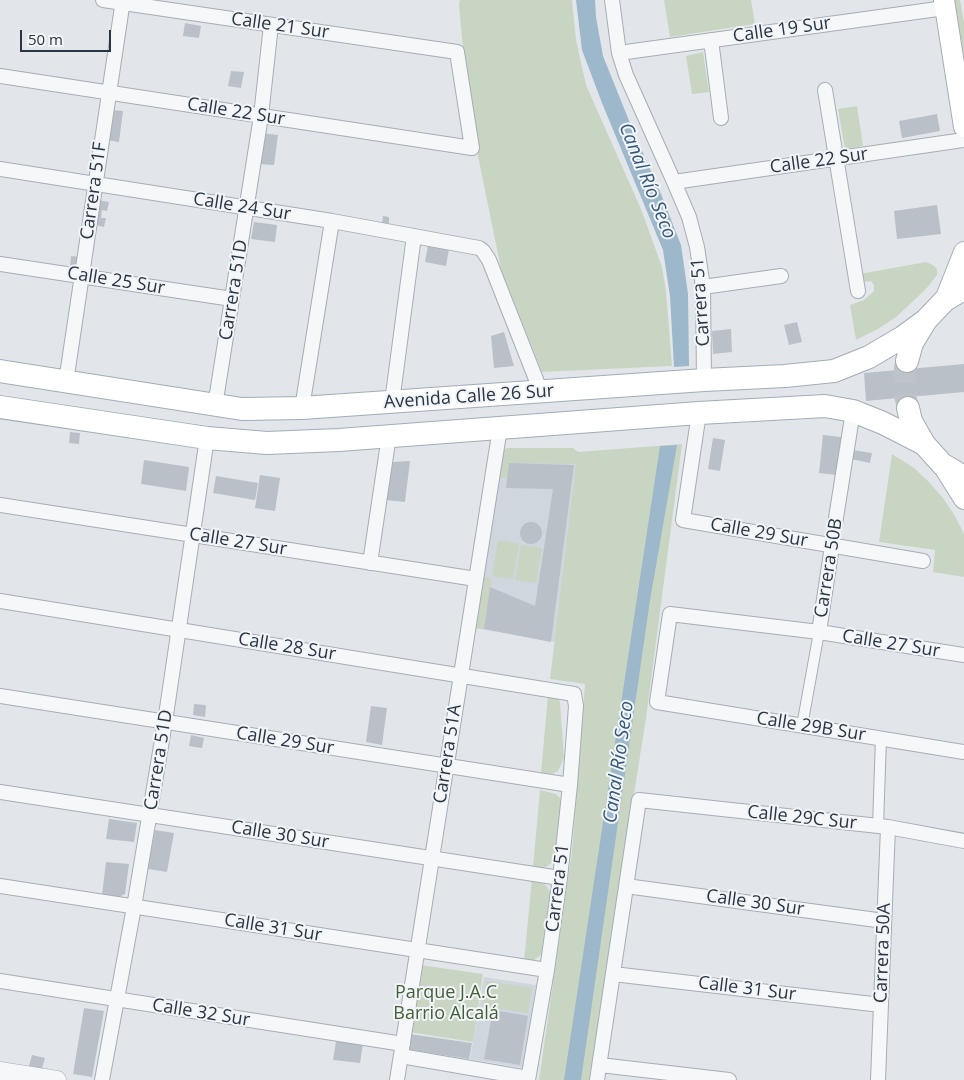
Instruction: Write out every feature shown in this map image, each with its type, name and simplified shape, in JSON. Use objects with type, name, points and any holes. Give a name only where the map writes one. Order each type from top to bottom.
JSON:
[{"type":"main road","points":[[945,4],[964,126]]},
{"type":"main road","points":[[945,300],[964,252]]},
{"type":"main road","points":[[907,361],[912,343],[926,320],[945,300],[964,289]]},
{"type":"main road","name":"Avenida Calle 26 Sur","points":[[0,371],[215,406],[256,410],[302,408],[785,376],[834,371],[869,357],[903,337],[926,320]]},
{"type":"main road","name":"Avenida Calle 26 Sur","points":[[0,407],[207,438],[282,443],[699,413],[826,406],[853,411],[883,423],[924,444]]},
{"type":"main road","points":[[908,408],[911,421],[924,444],[942,464],[964,499]]},
{"type":"main road","points":[[942,464],[964,477]]},
{"type":"street","name":"Calle 21 Sur","points":[[103,0],[191,6],[271,25],[457,52],[472,148]]},
{"type":"street","name":"Carrera 51","points":[[612,0],[619,53],[626,75],[674,182],[691,225],[697,247],[703,287],[704,380]]},
{"type":"street","name":"Carrera 51F","points":[[66,382],[122,2]]},
{"type":"street","name":"Calle 19 Sur","points":[[619,53],[945,4]]},
{"type":"street","name":"Carrera 51D","points":[[215,406],[261,116],[271,25]]},
{"type":"street","points":[[711,40],[721,118]]},
{"type":"street","name":"Calle 22 Sur","points":[[0,76],[472,148]]},
{"type":"street","points":[[825,90],[858,291]]},
{"type":"street","name":"Calle 22 Sur","points":[[674,182],[964,140]]},
{"type":"street","name":"Calle 24 Sur","points":[[0,169],[332,221],[479,248],[489,260],[540,392]]},
{"type":"street","points":[[302,408],[332,221]]},
{"type":"street","points":[[392,402],[414,236]]},
{"type":"street","name":"Calle 25 Sur","points":[[0,264],[232,299]]},
{"type":"street","points":[[703,287],[781,276]]},
{"type":"street","name":"Carrera 50B","points":[[802,726],[819,632],[853,411]]},
{"type":"street","name":"Calle 29 Sur","points":[[699,413],[683,520],[923,561]]},
{"type":"street","name":"Carrera 51A","points":[[397,1080],[500,428]]},
{"type":"street","points":[[370,563],[389,436]]},
{"type":"street","name":"Carrera 51D","points":[[102,1080],[150,815],[180,630],[207,438]]},
{"type":"street","name":"Calle 27 Sur","points":[[0,505],[476,579]]},
{"type":"street","name":"Calle 28 Sur","points":[[0,601],[574,694]]},
{"type":"street","name":"Calle 27 Sur","points":[[657,702],[670,614],[819,632],[964,655]]},
{"type":"street","name":"Carrera 51","points":[[528,1079],[547,970],[560,878],[570,785],[576,706],[574,694]]},
{"type":"street","name":"Calle 29 Sur","points":[[0,696],[570,785]]},
{"type":"street","name":"Calle 29B Sur","points":[[657,702],[964,752]]},
{"type":"street","name":"Carrera 50A","points":[[878,1080],[884,921],[881,738]]},
{"type":"street","name":"Calle 30 Sur","points":[[0,792],[560,878]]},
{"type":"street","name":"Calle 29C Sur","points":[[626,886],[640,800],[883,826],[964,841]]},
{"type":"street","name":"Calle 31 Sur","points":[[0,886],[547,970]]},
{"type":"street","points":[[597,1080],[626,886]]},
{"type":"street","name":"Calle 30 Sur","points":[[626,886],[884,921]]},
{"type":"street","name":"Calle 31 Sur","points":[[613,974],[881,1005]]},
{"type":"street","name":"Calle 32 Sur","points":[[0,981],[402,1050],[528,1079]]},
{"type":"street","points":[[600,1065],[729,1080]]},
{"type":"street","points":[[0,1071],[57,1080]]},
{"type":"shaded area","points":[[507,448],[573,448],[578,452],[555,642],[475,628],[500,453]]},
{"type":"shaded area","points":[[484,977],[536,985],[523,1068],[470,1059]]},
{"type":"green space","points":[[460,0],[572,0],[576,40],[586,85],[641,209],[662,267],[666,291],[672,366],[542,372],[501,269],[476,146],[462,38]]},
{"type":"green space","points":[[664,0],[751,0],[755,24],[670,37]]},
{"type":"green space","points":[[951,0],[960,0],[964,23],[964,83]]},
{"type":"green space","points":[[703,52],[709,92],[692,94],[686,56]]},
{"type":"green space","points":[[857,106],[863,146],[845,149],[838,109]]},
{"type":"green space","points":[[926,262],[937,269],[937,275],[926,289],[896,317],[856,340],[850,305],[864,300],[874,291],[874,285],[871,281],[862,282],[860,274]]},
{"type":"green space","points":[[682,444],[646,718],[589,1080],[539,1080],[572,851],[585,684],[550,679],[576,464],[510,463],[507,478],[496,478],[500,453],[507,448],[573,448],[578,452]]},
{"type":"green space","points":[[892,454],[914,468],[929,482],[955,516],[964,534],[964,577],[933,572],[935,550],[879,542]]},
{"type":"green space","points":[[498,540],[519,544],[513,579],[492,576]]},
{"type":"green space","points":[[521,545],[542,548],[536,583],[515,580]]},
{"type":"green space","points":[[482,575],[492,580],[484,629],[475,628]]},
{"type":"green space","points":[[548,695],[559,699],[564,758],[558,771],[552,774],[541,773]]},
{"type":"green space","points":[[540,790],[556,794],[562,804],[555,860],[546,867],[540,868],[533,867]]},
{"type":"green space","points":[[532,879],[542,882],[550,891],[552,897],[545,950],[531,962],[524,961]]},
{"type":"green space","name":"Parque J.A.C Barrio Alcalá","points":[[420,965],[483,974],[473,1042],[409,1032]]},
{"type":"green space","points":[[486,981],[532,988],[528,1013],[482,1006]]},
{"type":"water","name":"Canal Río Seco","points":[[576,0],[595,0],[603,56],[681,245],[688,294],[689,366],[674,367],[670,296],[663,250],[582,50]]},
{"type":"water","name":"Canal Río Seco","points":[[677,445],[650,600],[581,1080],[564,1080],[660,446]]},
{"type":"building","points":[[185,23],[201,26],[199,38],[183,36]]},
{"type":"building","points":[[231,71],[244,72],[241,88],[228,86]]},
{"type":"building","points":[[111,110],[123,111],[119,142],[107,140]]},
{"type":"building","points":[[937,114],[940,131],[902,138],[899,121]]},
{"type":"building","points":[[262,133],[278,135],[274,165],[259,164]]},
{"type":"building","points":[[97,200],[109,202],[107,211],[102,210],[101,218],[106,218],[104,227],[92,224]]},
{"type":"building","points":[[937,205],[941,234],[897,239],[894,211]]},
{"type":"building","points":[[383,216],[389,217],[389,223],[382,223]]},
{"type":"building","points":[[254,222],[277,225],[275,242],[251,239]]},
{"type":"building","points":[[428,245],[449,249],[446,266],[425,262]]},
{"type":"building","points":[[71,256],[80,257],[78,267],[70,267]]},
{"type":"building","points":[[797,322],[802,342],[789,345],[784,325]]},
{"type":"building","points":[[731,329],[732,352],[713,354],[712,331]]},
{"type":"building","points":[[504,332],[514,366],[494,368],[491,336]]},
{"type":"building","points":[[964,364],[964,392],[866,401],[864,373]]},
{"type":"building","points":[[70,432],[80,433],[79,444],[69,443]]},
{"type":"building","points":[[823,435],[841,437],[837,475],[819,473]]},
{"type":"building","points":[[713,438],[725,440],[720,471],[708,469]]},
{"type":"building","points":[[853,450],[872,453],[870,463],[851,459]]},
{"type":"building","points":[[144,460],[189,467],[186,491],[141,484]]},
{"type":"building","points":[[410,461],[405,502],[386,500],[393,462]]},
{"type":"building","points":[[509,463],[574,465],[551,642],[484,629],[490,587],[535,606],[553,489],[506,488]]},
{"type":"building","points":[[260,475],[280,478],[275,511],[255,508]]},
{"type":"building","points":[[216,476],[258,483],[255,500],[213,493]]},
{"type":"building","points":[[531,522],[539,525],[542,533],[539,541],[531,544],[523,541],[520,533],[523,525]]},
{"type":"building","points":[[194,704],[206,705],[205,717],[193,715]]},
{"type":"building","points":[[371,706],[387,708],[382,745],[366,742]]},
{"type":"building","points":[[191,735],[204,738],[202,748],[189,746]]},
{"type":"building","points":[[109,819],[137,823],[134,842],[106,839]]},
{"type":"building","points":[[155,830],[174,833],[167,872],[148,869]]},
{"type":"building","points":[[106,862],[129,864],[125,894],[119,897],[102,895]]},
{"type":"building","points":[[84,1008],[104,1011],[92,1077],[73,1074]]},
{"type":"building","points":[[493,1010],[528,1016],[520,1065],[484,1059]]},
{"type":"building","points":[[409,1034],[472,1043],[469,1059],[406,1049]]},
{"type":"building","points":[[336,1041],[363,1044],[360,1063],[333,1060]]},
{"type":"building","points":[[32,1055],[45,1058],[42,1069],[29,1066]]},
{"type":"tunnel","points":[[907,361],[905,368],[905,395],[908,408]]}]
